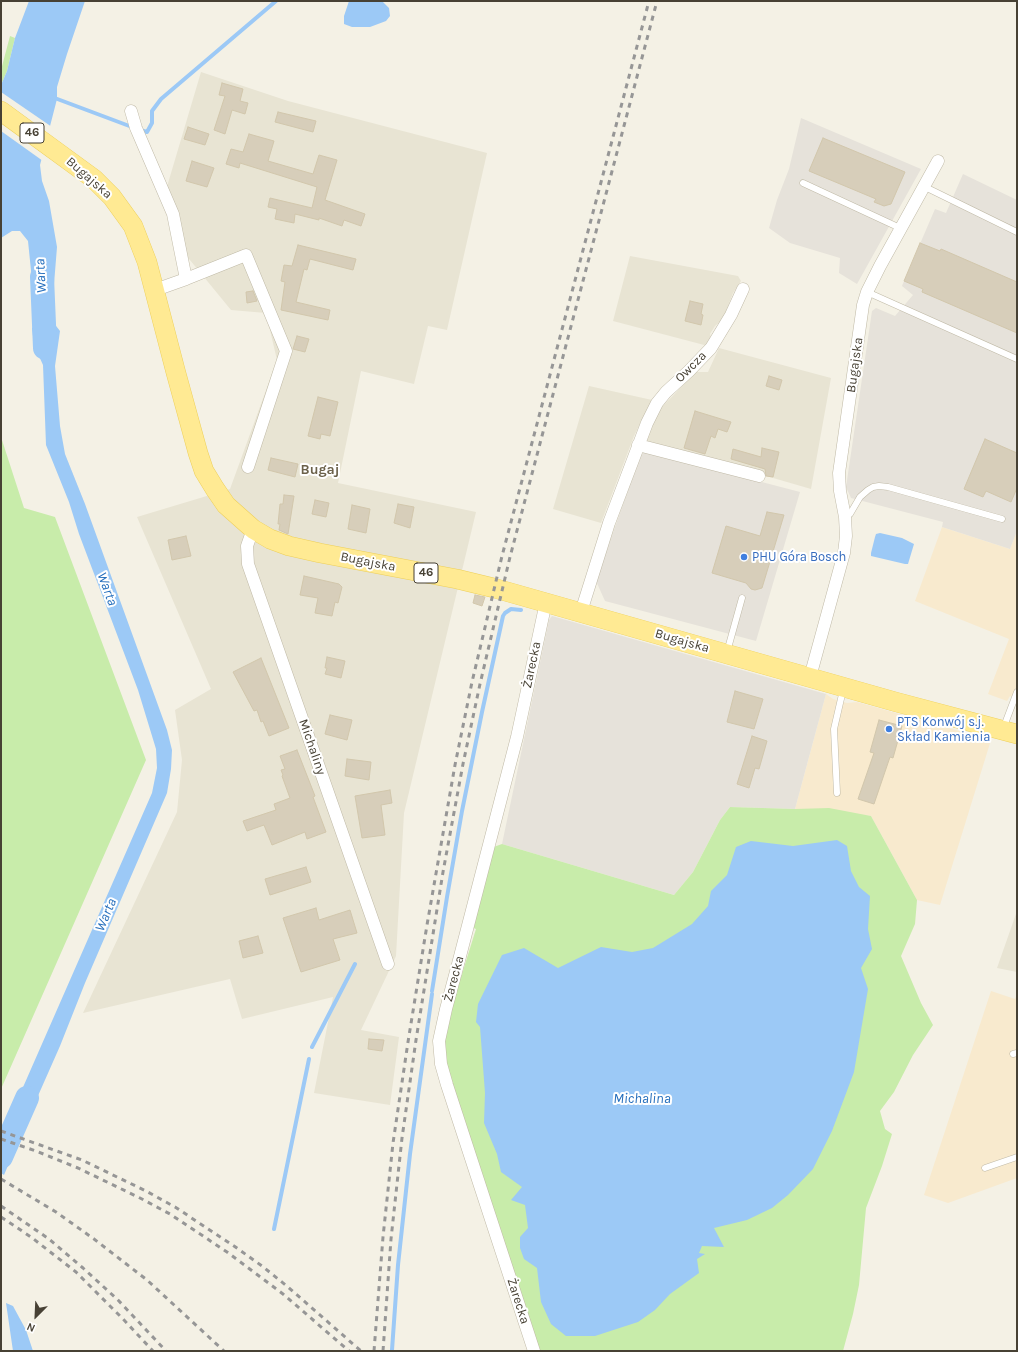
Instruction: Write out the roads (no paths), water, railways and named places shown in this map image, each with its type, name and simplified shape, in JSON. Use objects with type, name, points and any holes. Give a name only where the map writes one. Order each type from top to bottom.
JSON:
[{"type":"main road","name":"Bugajska","points":[[1,111],[94,179],[126,214],[133,226],[155,290],[190,424],[204,471],[226,505],[253,529],[270,539],[289,546],[457,579],[546,602],[726,654],[1009,732]]},
{"type":"street","points":[[131,111],[136,128],[173,214],[186,279]]},
{"type":"street","name":"Bugajska","points":[[810,677],[844,553],[846,536],[845,517],[840,491],[839,472],[863,304],[867,292],[900,228],[938,161]]},
{"type":"street","points":[[155,290],[246,255],[286,351],[248,467]]},
{"type":"street","name":"Owcza","points":[[581,612],[609,523],[646,423],[657,403],[666,392],[711,348],[731,314],[743,288]]},
{"type":"street","points":[[638,445],[759,476]]},
{"type":"street","name":"Michaliny","points":[[253,529],[247,546],[248,564],[388,964]]},
{"type":"street","name":"Żarecka","points":[[534,1351],[447,1085],[441,1064],[439,1041],[517,737],[546,602]]},
{"type":"lane","points":[[803,182],[900,228]]},
{"type":"lane","points":[[923,186],[1017,232]]},
{"type":"lane","points":[[867,292],[1017,359]]},
{"type":"lane","points":[[845,517],[850,514],[860,498],[868,490],[879,486],[888,487],[1002,519]]},
{"type":"lane","points":[[726,654],[742,598]]},
{"type":"lane","points":[[837,793],[834,728],[844,687]]},
{"type":"lane","points":[[1009,732],[1017,692]]},
{"type":"lane","points":[[985,1168],[1017,1157]]},
{"type":"water","points":[[29,1],[85,1],[57,87],[57,99],[40,165],[42,181],[49,201],[57,247],[52,309],[35,310],[28,241],[20,231],[12,231],[1,238],[1,85],[7,71],[15,38]]},
{"type":"water","points":[[349,1],[382,1],[389,8],[390,16],[386,21],[370,27],[352,27],[344,24],[344,16]]},
{"type":"water","points":[[53,315],[53,322],[60,331],[55,366],[60,426],[65,454],[85,504],[167,730],[172,750],[171,769],[167,793],[22,1132],[6,1126],[152,793],[157,768],[156,749],[138,690],[79,534],[69,502],[46,445],[43,365],[34,345],[32,328],[38,322],[36,316]]},
{"type":"water","points":[[880,533],[902,538],[914,544],[908,564],[871,556],[876,534]]},
{"type":"water","name":"Michalina","points":[[837,840],[847,846],[851,871],[859,887],[870,896],[868,929],[872,949],[861,968],[868,989],[854,1072],[832,1131],[813,1169],[788,1195],[772,1208],[747,1220],[714,1228],[724,1247],[702,1246],[699,1253],[705,1254],[697,1259],[699,1273],[670,1294],[655,1310],[638,1322],[595,1336],[566,1336],[551,1324],[541,1302],[537,1268],[524,1259],[520,1248],[520,1237],[528,1228],[525,1205],[511,1200],[522,1187],[501,1172],[497,1154],[484,1123],[485,1093],[480,1027],[476,1022],[478,1004],[502,955],[524,948],[558,968],[601,947],[632,952],[653,948],[692,924],[708,906],[711,891],[727,875],[736,847],[751,841],[793,846]]},
{"type":"water","points":[[1,1144],[15,1149],[4,1175],[1,1173]]},
{"type":"water","points":[[6,1303],[13,1306],[26,1330],[33,1351],[13,1351]]},
{"type":"waterway","points":[[140,130],[147,132],[152,123],[152,111],[161,99],[276,1]]},
{"type":"waterway","points":[[52,97],[132,127]]},
{"type":"waterway","name":"Warta","points":[[42,277],[45,348]]},
{"type":"waterway","points":[[432,991],[462,811],[503,616],[511,609],[521,610]]},
{"type":"waterway","points":[[312,1047],[355,964]]},
{"type":"waterway","points":[[392,1350],[398,1265],[410,1154],[432,994]]},
{"type":"waterway","points":[[274,1229],[309,1059]]},
{"type":"waterway","name":"Warta","points":[[1,1157],[27,1098]]},
{"type":"railway","points":[[374,1351],[383,1237],[393,1143],[427,925],[455,765],[472,682],[502,556],[649,1]]},
{"type":"railway","points":[[383,1351],[391,1239],[402,1138],[443,872],[463,764],[510,557],[657,1]]},
{"type":"railway","points":[[1,1131],[82,1160],[175,1207],[262,1266],[361,1351]]},
{"type":"railway","points":[[1,1139],[78,1168],[170,1214],[227,1252],[283,1294],[349,1351]]},
{"type":"railway","points":[[1,1179],[56,1212],[94,1239],[147,1280],[224,1351]]},
{"type":"railway","points":[[1,1206],[49,1239],[83,1268],[118,1300],[166,1351]]},
{"type":"railway","points":[[1,1217],[31,1237],[76,1272],[153,1351]]},
{"type":"place","name":"PHU Góra Bosch","points":[[744,557]]},
{"type":"place","name":"PTS Konwój s.j. Skład Kamienia","points":[[889,729]]},
{"type":"district","name":"Bugaj","points":[[320,470]]}]
